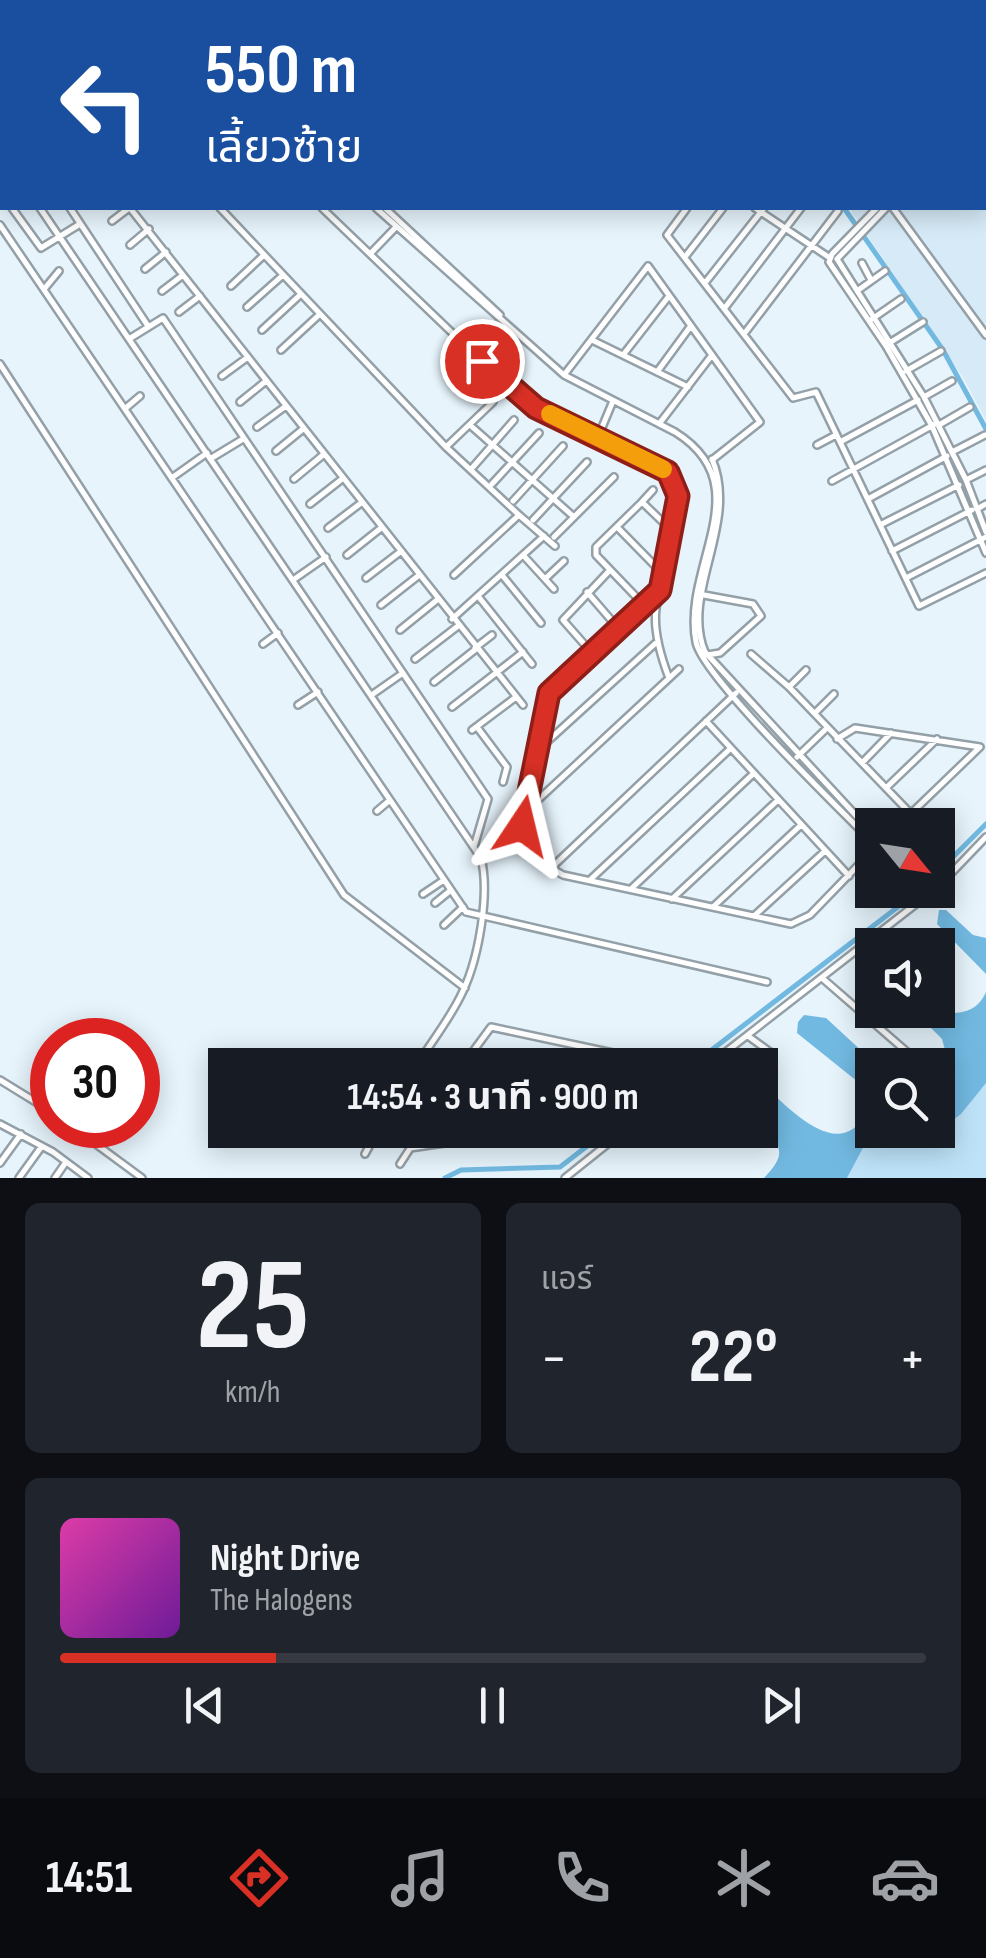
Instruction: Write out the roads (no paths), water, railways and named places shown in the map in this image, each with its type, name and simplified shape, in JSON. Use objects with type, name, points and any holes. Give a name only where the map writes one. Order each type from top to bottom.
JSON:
[{"type":"street","points":[[13,210],[41,248],[80,224]]},
{"type":"street","points":[[41,210],[474,847],[486,879],[465,988],[428,1048]]},
{"type":"street","points":[[71,210],[148,326]]},
{"type":"street","points":[[112,220],[127,210]]},
{"type":"street","points":[[132,210],[523,705]]},
{"type":"street","points":[[222,210],[446,447],[555,546]]},
{"type":"street","points":[[324,210],[519,397],[668,472],[678,496],[656,610],[658,641],[669,678]]},
{"type":"street","points":[[378,210],[395,228],[424,248]]},
{"type":"street","points":[[387,210],[564,375],[694,444],[711,460],[717,504],[694,638],[701,657],[855,816]]},
{"type":"street","points":[[685,210],[667,234],[793,398],[816,392],[892,552],[923,606],[986,573]]},
{"type":"street","points":[[685,258],[721,210]]},
{"type":"street","points":[[705,284],[759,210]]},
{"type":"street","points":[[761,210],[809,248],[832,257],[891,342],[964,481],[986,553]]},
{"type":"street","points":[[724,308],[799,210]]},
{"type":"street","points":[[832,257],[875,210]]},
{"type":"street","points":[[832,257],[888,210]]},
{"type":"street","points":[[892,210],[986,335]]},
{"type":"street","points":[[744,334],[838,211]]},
{"type":"street","points":[[0,225],[463,907],[481,918],[767,982]]},
{"type":"street","points":[[371,253],[395,228]]},
{"type":"street","points":[[130,245],[149,229]]},
{"type":"street","points":[[145,269],[166,252]]},
{"type":"street","points":[[231,286],[264,255]]},
{"type":"street","points":[[832,257],[906,371]]},
{"type":"street","points":[[862,263],[872,280]]},
{"type":"street","points":[[564,375],[648,266],[760,422],[711,460]]},
{"type":"street","points":[[46,288],[59,271]]},
{"type":"street","points":[[857,291],[885,271]]},
{"type":"street","points":[[247,307],[282,274]]},
{"type":"street","points":[[162,291],[183,275]]},
{"type":"street","points":[[262,330],[301,294]]},
{"type":"street","points":[[179,312],[200,296]]},
{"type":"street","points":[[623,355],[668,296]]},
{"type":"street","points":[[872,319],[901,299]]},
{"type":"street","points":[[490,309],[500,315]]},
{"type":"street","points":[[281,350],[320,314]]},
{"type":"street","points":[[129,339],[163,318],[326,557],[488,798],[474,847]]},
{"type":"street","points":[[891,342],[923,322]]},
{"type":"street","points":[[657,372],[690,326]]},
{"type":"street","points":[[592,340],[688,386]]},
{"type":"street","points":[[906,371],[940,351]]},
{"type":"street","points":[[659,424],[712,355]]},
{"type":"street","points":[[222,376],[248,356]]},
{"type":"street","points":[[0,364],[344,895],[465,988]]},
{"type":"street","points":[[240,402],[266,381]]},
{"type":"street","points":[[817,445],[952,381]]},
{"type":"street","points":[[126,407],[140,396]]},
{"type":"street","points":[[446,447],[493,402]]},
{"type":"street","points":[[598,437],[612,403]]},
{"type":"street","points":[[257,427],[286,406]]},
{"type":"street","points":[[832,481],[970,407]]},
{"type":"street","points":[[472,466],[514,420]]},
{"type":"street","points":[[470,426],[574,517]]},
{"type":"street","points":[[276,451],[304,429]]},
{"type":"street","points":[[492,484],[539,433]]},
{"type":"street","points":[[867,498],[985,436]]},
{"type":"street","points":[[173,477],[243,439]]},
{"type":"street","points":[[513,502],[563,446]]},
{"type":"street","points":[[294,478],[324,455]]},
{"type":"street","points":[[533,520],[587,462]]},
{"type":"street","points":[[880,524],[986,470]]},
{"type":"street","points":[[554,537],[614,477]]},
{"type":"street","points":[[310,504],[342,479]]},
{"type":"street","points":[[643,604],[595,550],[653,490]]},
{"type":"street","points":[[642,502],[672,532]]},
{"type":"street","points":[[328,528],[361,503]]},
{"type":"street","points":[[892,552],[986,504]]},
{"type":"street","points":[[454,575],[519,515]]},
{"type":"street","points":[[617,526],[664,575]]},
{"type":"street","points":[[347,554],[381,528]]},
{"type":"street","points":[[452,619],[544,536]]},
{"type":"street","points":[[906,578],[984,538]]},
{"type":"street","points":[[366,578],[400,552]]},
{"type":"street","points":[[523,555],[554,589]]},
{"type":"street","points":[[293,580],[326,557]]},
{"type":"street","points":[[546,578],[564,560]]},
{"type":"street","points":[[707,564],[700,637],[707,656],[734,694]]},
{"type":"street","points":[[592,653],[563,620],[610,570]]},
{"type":"street","points":[[502,575],[541,623]]},
{"type":"street","points":[[381,605],[418,576]]},
{"type":"street","points":[[660,590],[549,693],[524,813],[525,844],[549,870],[754,916],[800,922],[855,869]]},
{"type":"street","points":[[588,592],[618,628]]},
{"type":"street","points":[[704,595],[754,604],[761,616],[720,653],[707,656]]},
{"type":"street","points":[[478,596],[532,664]]},
{"type":"street","points":[[400,630],[437,600]]},
{"type":"street","points":[[415,660],[458,626]]},
{"type":"street","points":[[263,644],[278,633]]},
{"type":"street","points":[[434,682],[492,635]]},
{"type":"street","points":[[537,751],[658,641]]},
{"type":"street","points":[[452,707],[523,652]]},
{"type":"street","points":[[751,654],[789,687],[905,808]]},
{"type":"street","points":[[524,813],[679,669]]},
{"type":"street","points":[[789,687],[806,670]]},
{"type":"street","points":[[372,695],[403,674]]},
{"type":"street","points":[[298,705],[318,692]]},
{"type":"street","points":[[549,870],[734,694]]},
{"type":"street","points":[[814,714],[834,694]]},
{"type":"street","points":[[503,782],[507,767],[475,729],[516,697]]},
{"type":"street","points":[[706,720],[849,876]]},
{"type":"street","points":[[796,758],[827,728]]},
{"type":"street","points":[[838,738],[852,728],[980,748]]},
{"type":"street","points":[[862,764],[892,734]]},
{"type":"street","points":[[917,808],[986,738]]},
{"type":"street","points":[[886,788],[937,739]]},
{"type":"street","points":[[590,880],[732,748]]},
{"type":"street","points":[[796,758],[855,823]]},
{"type":"street","points":[[630,890],[754,774]]},
{"type":"street","points":[[377,811],[390,800]]},
{"type":"street","points":[[672,899],[778,800]]},
{"type":"street","points":[[713,907],[801,825]]},
{"type":"street","points":[[955,869],[986,837]]},
{"type":"street","points":[[754,916],[825,851]]},
{"type":"street","points":[[424,894],[444,880]]},
{"type":"street","points":[[435,902],[451,890]]},
{"type":"street","points":[[444,925],[463,907]]},
{"type":"street","points":[[886,928],[911,908]]},
{"type":"street","points":[[732,1048],[855,952]]},
{"type":"street","points":[[822,978],[902,1048]]},
{"type":"street","points":[[475,1048],[491,1027],[589,1048]]},
{"type":"street","points":[[748,1036],[764,1048]]},
{"type":"street","points":[[0,1080],[30,1098]]},
{"type":"street","points":[[0,1124],[30,1139]]},
{"type":"street","points":[[0,1163],[21,1134]]},
{"type":"street","points":[[19,1178],[41,1148]]},
{"type":"street","points":[[45,1148],[85,1177]]},
{"type":"street","points":[[101,1148],[142,1178]]},
{"type":"street","points":[[365,1154],[368,1148]]},
{"type":"street","points":[[400,1164],[410,1148]]},
{"type":"street","points":[[565,1178],[602,1148]]},
{"type":"street","points":[[55,1178],[66,1162]]},
{"type":"water","points":[[939,910],[946,910],[973,935],[986,938],[986,974],[955,942],[955,928],[941,928],[937,924]]},
{"type":"water","points":[[986,992],[986,1083],[955,1118],[955,1048],[944,1048],[931,1028],[955,1028],[955,1013],[980,1002]]},
{"type":"water","points":[[804,1015],[826,1018],[859,1048],[855,1048],[855,1080],[797,1033],[798,1022]]},
{"type":"water","points":[[778,1098],[814,1127],[843,1133],[855,1127],[855,1148],[863,1148],[847,1178],[764,1178],[778,1158]]},
{"type":"waterway","points":[[845,210],[943,350],[986,429]]},
{"type":"waterway","points":[[955,855],[986,824]]},
{"type":"waterway","points":[[714,1048],[897,908]]},
{"type":"waterway","points":[[445,1178],[461,1170],[560,1167],[585,1148]]}]
